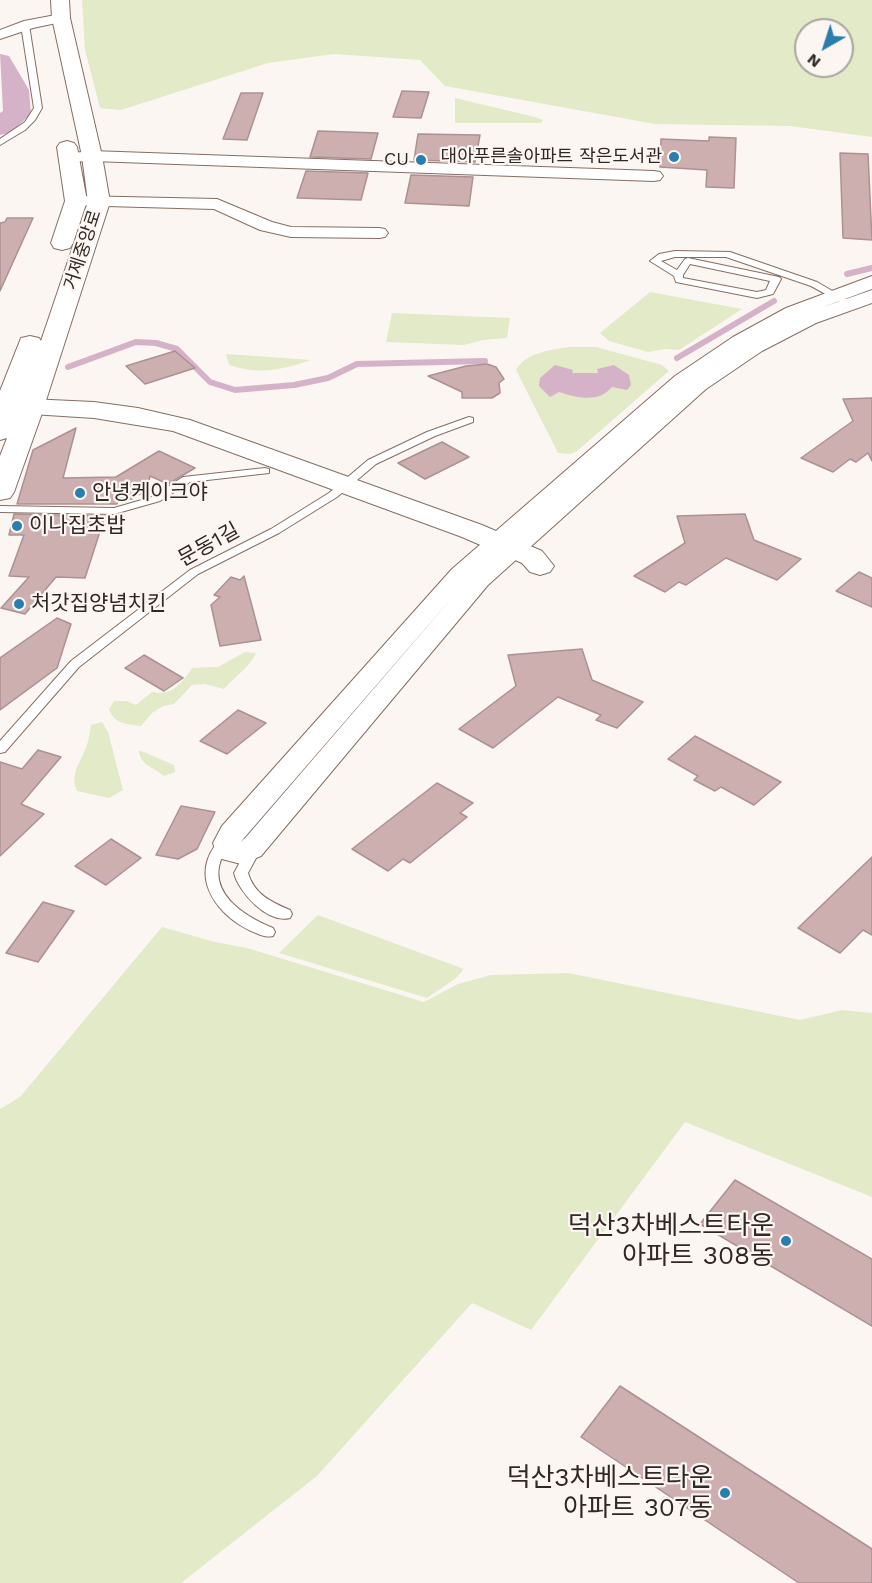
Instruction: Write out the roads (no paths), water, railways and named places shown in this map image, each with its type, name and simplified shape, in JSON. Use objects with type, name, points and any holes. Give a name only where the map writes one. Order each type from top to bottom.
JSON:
[{"type":"main road","name":"거제중앙로","points":[[0,492],[13,459],[28,347],[76,201],[81,157],[56,13],[45,0]]},
{"type":"main road","name":"거제중앙로","points":[[56,13],[58,89]]},
{"type":"main road","name":"거제중앙로","points":[[18,411],[99,202],[81,157],[63,123]]},
{"type":"main road","points":[[18,411],[44,398],[65,414]]},
{"type":"main road","points":[[13,459],[29,434],[42,425],[65,414],[104,409],[170,422],[340,490],[500,550]]},
{"type":"main road","points":[[18,411],[65,414],[146,429],[265,471],[340,490]]},
{"type":"street","points":[[3,34],[56,13]]},
{"type":"street","points":[[81,157],[654,176]]},
{"type":"street","points":[[76,201],[217,204],[266,226],[291,232],[379,233]]},
{"type":"street","points":[[500,550],[480,580],[248,853],[234,854],[227,848],[232,833],[460,574],[500,550],[699,385],[755,347],[872,282]]},
{"type":"street","points":[[843,300],[872,296]]},
{"type":"lane","points":[[0,142],[23,126],[39,108],[25,25]]},
{"type":"lane","points":[[678,275],[688,261],[776,279],[770,292],[757,296],[679,280],[678,275],[655,261],[656,258],[675,254],[719,253],[814,284],[843,300]]},
{"type":"lane","name":"문동1길","points":[[0,749],[75,664],[186,579],[275,531],[340,490],[372,462],[431,434],[469,420]]},
{"type":"lane","points":[[0,509],[114,511],[156,500],[187,479],[265,471]]},
{"type":"lane","points":[[232,833],[213,858],[211,870],[214,885],[230,912],[249,926],[268,932]]},
{"type":"lane","points":[[257,843],[241,873],[242,882],[260,903],[285,914]]},
{"type":"waterway","points":[[0,62],[15,90],[17,114],[0,127]]},
{"type":"waterway","points":[[847,274],[872,268]]},
{"type":"waterway","points":[[677,358],[774,301]]},
{"type":"waterway","points":[[68,367],[136,342],[156,343],[177,349],[210,382],[235,390],[294,385],[328,378],[357,364],[485,361]]},
{"type":"place","name":"대아푸른솔아파트 작은도서관","points":[[674,157]]},
{"type":"place","name":"CU","points":[[421,160]]},
{"type":"place","name":"안녕케이크야","points":[[80,493]]},
{"type":"place","name":"이나집초밥","points":[[17,526]]},
{"type":"place","name":"처갓집양념치킨","points":[[19,604]]},
{"type":"place","name":"덕산3차베스트타운 아파트 308동","points":[[786,1241]]},
{"type":"place","name":"덕산3차베스트타운 아파트 307동","points":[[725,1493]]}]
